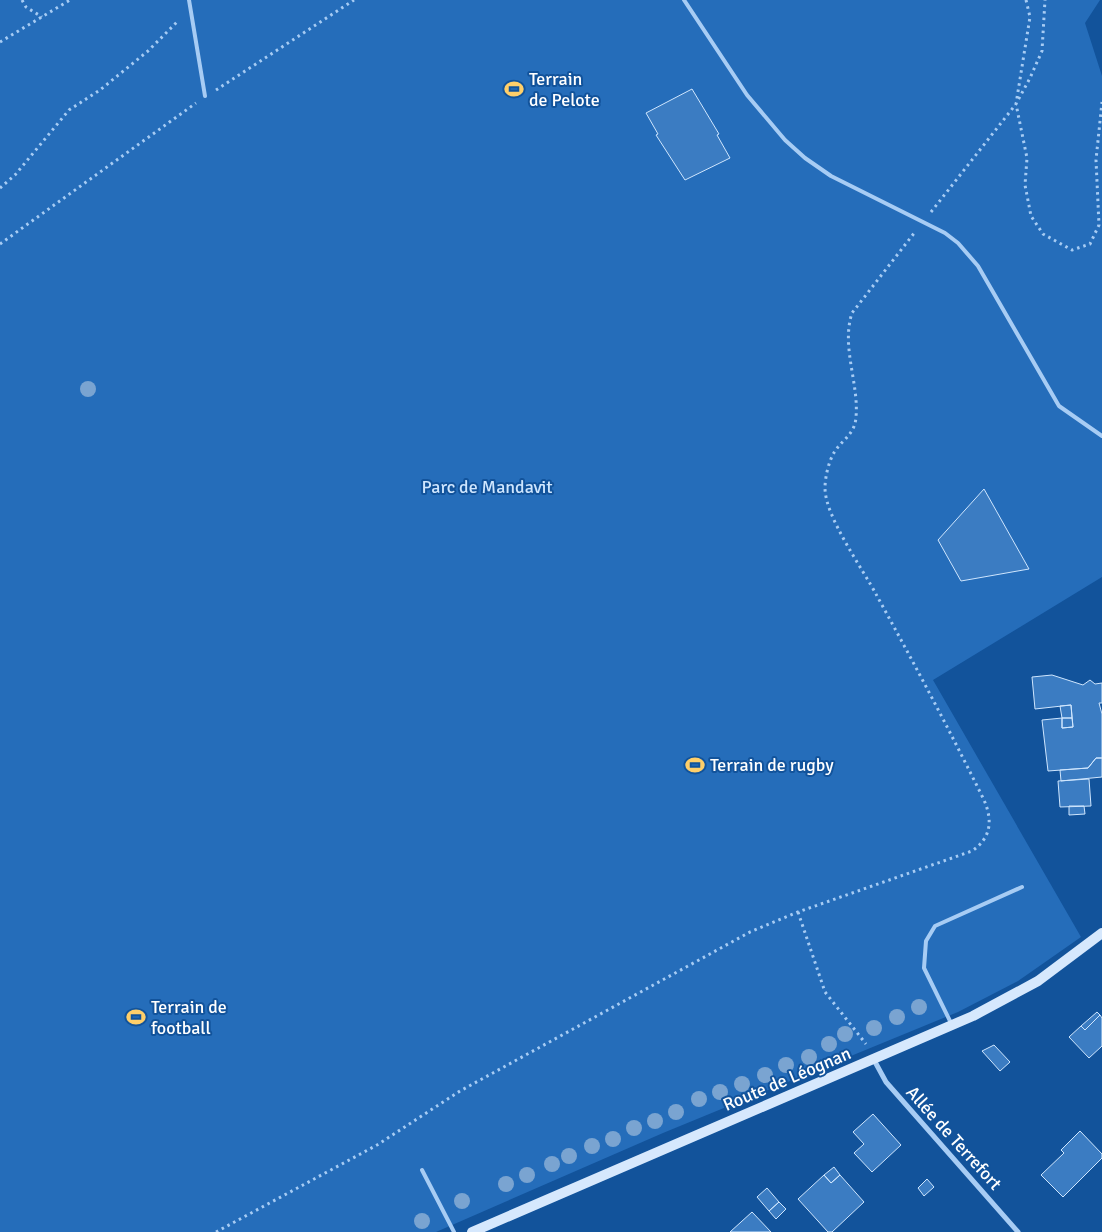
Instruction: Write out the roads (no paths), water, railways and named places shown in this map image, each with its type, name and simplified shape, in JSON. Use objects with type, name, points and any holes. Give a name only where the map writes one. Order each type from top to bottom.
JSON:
[{"type":"street","name":"Route de Léognan","points":[[472,1232],[874,1060],[1003,1002],[1038,981],[1102,933]]},
{"type":"street","name":"Allée de Terrefort","points":[[874,1060],[886,1082],[1018,1232]]},
{"type":"lane","points":[[189,0],[205,96]]},
{"type":"lane","points":[[684,0],[747,95],[785,140],[805,158],[831,176],[945,233],[958,243],[978,266],[1059,406],[1102,436]]},
{"type":"lane","points":[[952,1025],[924,968],[926,941],[935,926],[1022,887]]},
{"type":"lane","points":[[422,1170],[454,1232]]},
{"type":"place","name":"Terrain de Pelote","points":[[514,89]]},
{"type":"place","name":"Terrain de rugby","points":[[695,765]]},
{"type":"place","name":"Terrain de football","points":[[136,1017]]},
{"type":"park label","name":"Parc de Mandavit","points":[[487,487]]}]
